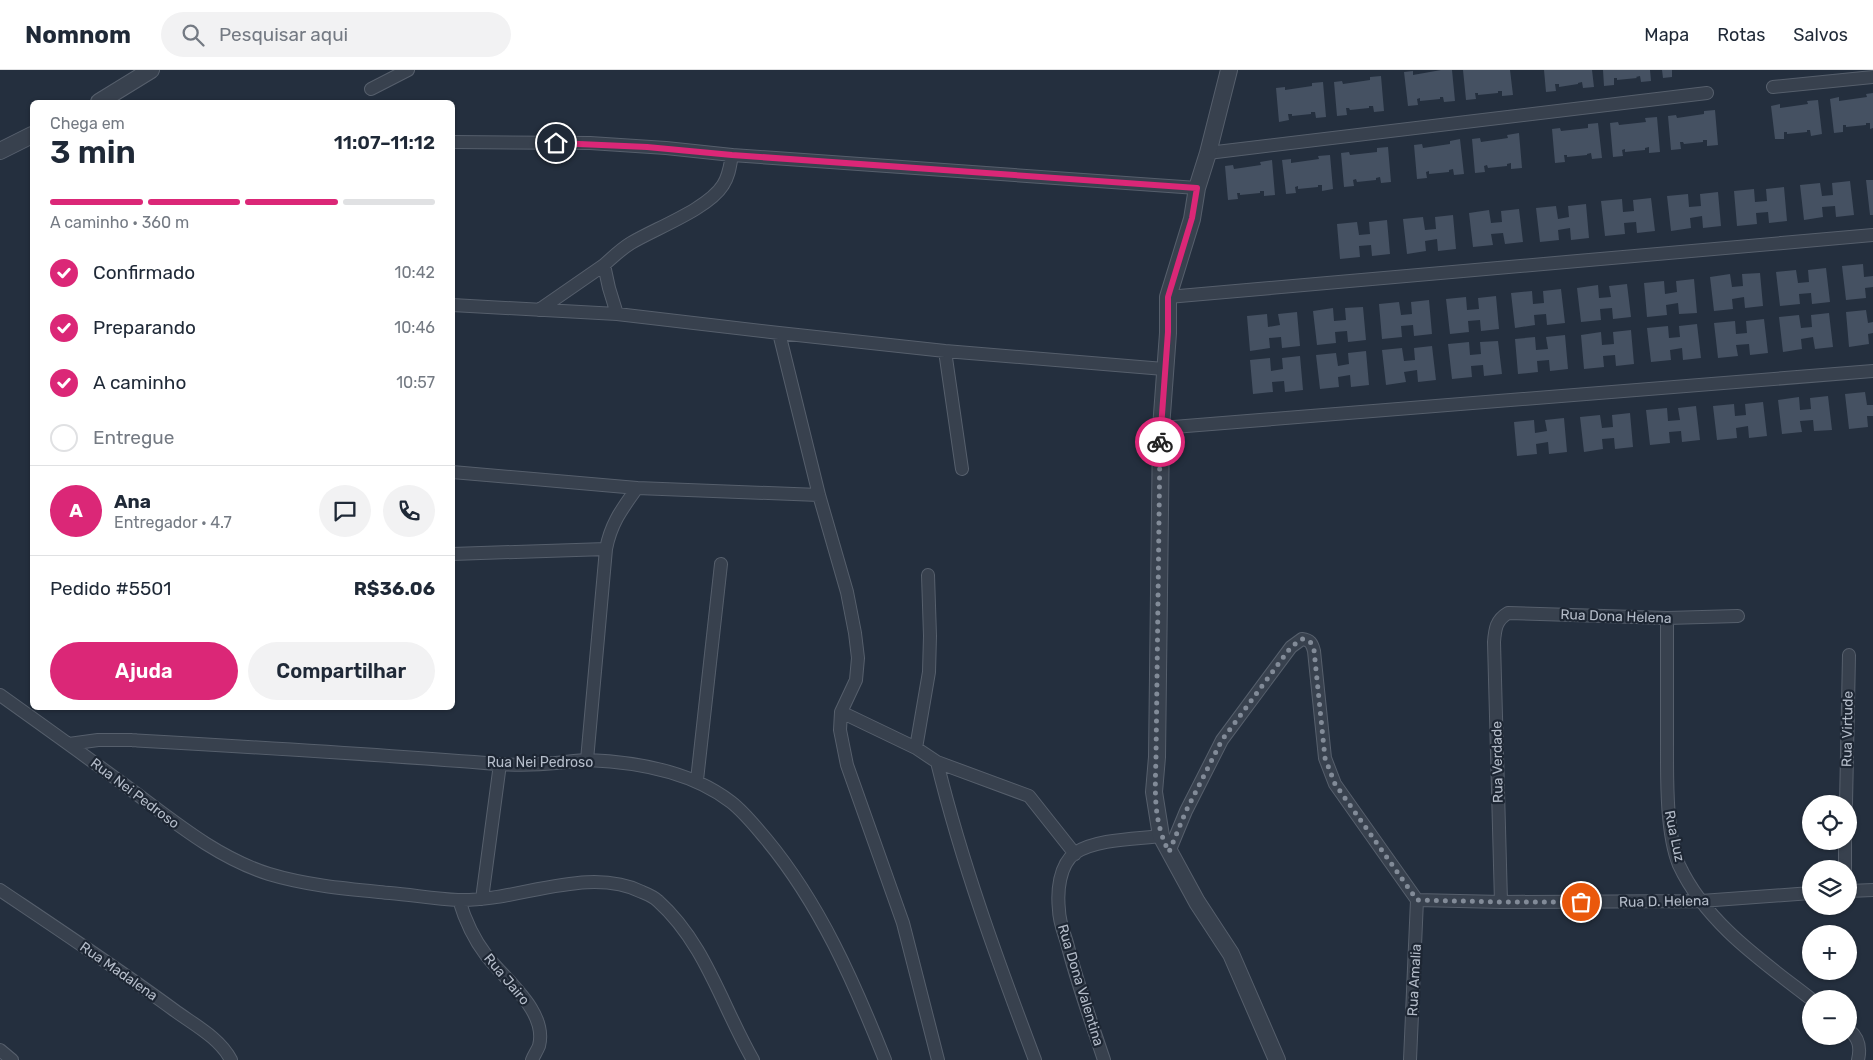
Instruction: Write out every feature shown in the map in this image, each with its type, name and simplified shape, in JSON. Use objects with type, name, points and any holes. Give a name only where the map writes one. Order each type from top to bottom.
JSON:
[{"type":"street","points":[[102,100],[151,70]]},
{"type":"street","points":[[370,90],[408,70]]},
{"type":"street","points":[[1229,70],[1197,188],[1192,218],[1168,297],[1168,332],[1161,428],[1154,792],[1160,836],[1197,902],[1231,954],[1277,1060]]},
{"type":"street","points":[[1773,87],[1856,75],[1873,77]]},
{"type":"street","points":[[1208,152],[1707,93]]},
{"type":"street","points":[[0,151],[30,136]]},
{"type":"street","points":[[455,142],[590,143],[1197,188]]},
{"type":"street","points":[[540,310],[604,265],[617,252],[703,204],[722,187],[729,173],[732,155]]},
{"type":"street","points":[[1168,297],[1873,235]]},
{"type":"street","points":[[604,265],[608,288],[617,314]]},
{"type":"street","points":[[455,305],[617,314],[945,351],[1164,369]]},
{"type":"street","points":[[779,333],[819,496],[847,592],[858,658],[856,680],[842,712],[840,730],[847,765],[903,923],[938,1060]]},
{"type":"street","points":[[945,351],[962,469]]},
{"type":"street","points":[[1161,428],[1873,371]]},
{"type":"street","points":[[455,472],[637,488],[819,496]]},
{"type":"street","points":[[587,760],[606,549],[617,515],[637,488]]},
{"type":"street","points":[[455,554],[606,549]]},
{"type":"street","points":[[697,780],[721,564]]},
{"type":"street","points":[[916,748],[929,672],[928,575]]},
{"type":"street","name":"Rua Dona Helena","points":[[1497,622],[1508,613],[1667,618],[1738,616]]},
{"type":"street","name":"Rua Luz","points":[[1667,618],[1668,792],[1672,833],[1679,864],[1701,901],[1723,926],[1747,949],[1802,992]]},
{"type":"street","name":"Rua Verdade","points":[[1497,622],[1494,642],[1501,902]]},
{"type":"street","points":[[1169,852],[1186,811],[1222,740],[1291,647],[1302,639],[1312,644],[1314,650],[1325,758],[1335,784],[1417,900]]},
{"type":"street","name":"Rua Virtude","points":[[1846,795],[1848,655]]},
{"type":"street","name":"Rua Nei Pedroso","points":[[0,695],[199,841],[230,858],[268,873],[315,886],[459,900],[510,896],[568,884],[609,882],[629,886],[656,899],[680,924],[699,951],[751,1059]]},
{"type":"street","points":[[842,712],[916,748],[937,762],[1029,796],[1074,854],[1089,846],[1160,836]]},
{"type":"street","name":"Rua Nei Pedroso","points":[[69,744],[98,740],[130,740],[430,757],[500,764],[554,764],[587,760],[652,767],[697,780],[732,802],[779,855],[815,908],[843,960],[885,1060]]},
{"type":"street","points":[[937,762],[951,821],[991,943],[1035,1060]]},
{"type":"street","points":[[482,899],[500,764]]},
{"type":"street","name":"Rua Dona Valentina","points":[[1074,854],[1064,865],[1058,911],[1074,972],[1104,1060]]},
{"type":"street","name":"Rua Madalena","points":[[0,890],[140,985],[210,1036],[227,1053],[230,1060]]},
{"type":"street","points":[[1857,891],[1873,890]]},
{"type":"street","name":"Rua D. Helena","points":[[1417,900],[1501,902],[1701,901],[1802,894]]},
{"type":"street","name":"Rua Jairo","points":[[459,900],[467,924],[486,955],[532,1008],[540,1029],[539,1045],[532,1060]]},
{"type":"street","name":"Rua Amalia","points":[[1410,1060],[1417,900]]},
{"type":"street","points":[[1857,1039],[1861,1050],[1858,1060]]},
{"type":"street","points":[[0,1050],[12,1060]]},
{"type":"building","points":[[1452,70],[1455,101],[1444,102],[1443,97],[1440,97],[1440,99],[1420,101],[1420,98],[1417,99],[1418,105],[1408,106],[1404,72],[1413,71],[1413,75]]},
{"type":"building","points":[[1463,70],[1510,70],[1513,95],[1502,96],[1502,91],[1478,95],[1478,93],[1475,93],[1476,99],[1466,100]]},
{"type":"building","points":[[1544,70],[1592,70],[1594,87],[1583,88],[1582,82],[1559,87],[1559,84],[1555,84],[1556,91],[1546,92]]},
{"type":"building","points":[[1603,70],[1650,70],[1651,81],[1641,82],[1640,76],[1617,80],[1617,78],[1614,78],[1614,85],[1604,86]]},
{"type":"building","points":[[1662,70],[1672,70],[1672,77],[1663,78]]},
{"type":"building","points":[[1381,76],[1384,111],[1374,112],[1373,106],[1350,110],[1346,108],[1347,115],[1337,116],[1334,82],[1342,81],[1343,84],[1370,80],[1370,77]]},
{"type":"building","points":[[1323,82],[1326,117],[1316,118],[1315,112],[1292,116],[1292,114],[1288,114],[1289,120],[1279,122],[1276,88],[1285,87],[1285,90],[1312,86],[1312,83]]},
{"type":"building","points":[[1873,93],[1873,128],[1870,129],[1870,123],[1846,127],[1846,125],[1843,125],[1843,132],[1834,133],[1830,99],[1839,97],[1839,101],[1867,97],[1866,94]]},
{"type":"building","points":[[1818,100],[1822,134],[1811,136],[1810,130],[1787,134],[1787,132],[1784,132],[1784,139],[1775,139],[1771,106],[1780,104],[1780,108],[1808,104],[1807,101]]},
{"type":"building","points":[[1715,110],[1718,145],[1707,146],[1707,140],[1684,144],[1680,142],[1681,149],[1671,150],[1668,116],[1676,115],[1677,118],[1704,114],[1704,111]]},
{"type":"building","points":[[1657,117],[1660,152],[1649,153],[1649,147],[1645,148],[1645,150],[1625,152],[1625,149],[1622,150],[1623,156],[1613,157],[1610,123],[1618,122],[1619,125],[1646,122],[1645,118]]},
{"type":"building","points":[[1598,123],[1602,158],[1592,159],[1591,153],[1567,157],[1567,155],[1564,155],[1565,162],[1555,163],[1552,129],[1560,128],[1561,131],[1588,128],[1588,124]]},
{"type":"building","points":[[1519,133],[1522,168],[1511,169],[1511,163],[1507,164],[1507,166],[1488,168],[1487,165],[1484,166],[1485,172],[1475,173],[1472,139],[1480,138],[1481,142],[1508,138],[1507,135]]},
{"type":"building","points":[[1460,139],[1464,174],[1454,175],[1453,169],[1449,170],[1449,172],[1429,174],[1429,171],[1426,172],[1427,178],[1417,179],[1414,145],[1422,144],[1423,148],[1450,144],[1450,141]]},
{"type":"building","points":[[1388,147],[1391,182],[1381,183],[1380,177],[1376,178],[1376,180],[1357,182],[1356,179],[1353,180],[1354,186],[1344,187],[1341,153],[1349,152],[1350,155],[1377,152],[1377,148]]},
{"type":"building","points":[[1330,155],[1333,189],[1322,191],[1322,185],[1298,189],[1298,186],[1295,187],[1296,193],[1286,194],[1282,160],[1291,159],[1291,163],[1319,159],[1318,156]]},
{"type":"building","points":[[1272,160],[1275,195],[1264,196],[1264,191],[1240,195],[1240,193],[1237,193],[1238,199],[1228,200],[1225,166],[1233,165],[1234,169],[1261,165],[1260,162]]},
{"type":"building","points":[[1866,180],[1873,180],[1873,215],[1870,215]]},
{"type":"building","points":[[1850,181],[1854,215],[1836,217],[1835,206],[1822,207],[1823,217],[1804,220],[1800,185],[1820,183],[1822,196],[1833,195],[1832,183]]},
{"type":"building","points":[[1784,187],[1787,221],[1769,223],[1768,212],[1756,213],[1757,224],[1737,226],[1734,191],[1754,189],[1755,202],[1767,201],[1766,189]]},
{"type":"building","points":[[1718,192],[1721,226],[1703,228],[1702,216],[1690,218],[1691,228],[1671,231],[1667,196],[1688,194],[1689,207],[1701,206],[1700,194]]},
{"type":"building","points":[[1651,198],[1655,231],[1637,233],[1636,222],[1624,223],[1625,234],[1605,236],[1601,201],[1622,199],[1623,212],[1634,211],[1633,200]]},
{"type":"building","points":[[1586,204],[1589,238],[1571,240],[1570,228],[1558,230],[1559,240],[1540,242],[1536,208],[1556,206],[1558,219],[1569,217],[1568,206]]},
{"type":"building","points":[[1519,209],[1523,242],[1505,244],[1503,233],[1491,234],[1493,245],[1473,247],[1469,213],[1489,210],[1491,223],[1502,222],[1501,211]]},
{"type":"building","points":[[1453,215],[1456,249],[1438,251],[1437,239],[1425,241],[1426,251],[1407,254],[1403,219],[1423,217],[1425,230],[1436,229],[1435,217]]},
{"type":"building","points":[[1387,220],[1390,254],[1372,256],[1371,245],[1359,246],[1360,257],[1340,259],[1337,224],[1357,222],[1359,235],[1370,234],[1369,222]]},
{"type":"building","points":[[1863,264],[1864,277],[1873,276],[1873,287],[1865,288],[1866,298],[1846,300],[1842,266]]},
{"type":"building","points":[[1826,268],[1830,302],[1812,304],[1811,293],[1799,294],[1800,304],[1780,306],[1776,272],[1796,270],[1798,283],[1809,282],[1808,270]]},
{"type":"building","points":[[1760,273],[1763,306],[1745,308],[1744,297],[1732,299],[1733,309],[1714,311],[1710,277],[1730,274],[1732,287],[1743,286],[1742,274]]},
{"type":"building","points":[[1694,279],[1697,313],[1679,314],[1678,303],[1666,305],[1667,315],[1647,317],[1644,283],[1664,281],[1665,294],[1677,292],[1676,281]]},
{"type":"building","points":[[1627,284],[1631,317],[1613,319],[1612,308],[1600,309],[1601,320],[1581,322],[1577,288],[1598,285],[1599,298],[1611,297],[1609,286]]},
{"type":"building","points":[[1561,289],[1565,323],[1547,325],[1546,314],[1534,315],[1535,325],[1515,328],[1511,293],[1532,291],[1533,304],[1544,303],[1543,291]]},
{"type":"building","points":[[1496,296],[1499,329],[1481,331],[1480,320],[1468,321],[1469,332],[1450,334],[1446,299],[1466,297],[1467,310],[1479,309],[1478,298]]},
{"type":"building","points":[[1429,300],[1432,334],[1414,336],[1413,325],[1401,326],[1402,337],[1382,339],[1379,304],[1399,302],[1401,315],[1412,314],[1411,302]]},
{"type":"building","points":[[1363,307],[1366,340],[1348,342],[1347,331],[1335,332],[1336,343],[1317,345],[1313,311],[1333,308],[1334,321],[1346,320],[1345,308]]},
{"type":"building","points":[[1866,310],[1868,323],[1873,322],[1873,333],[1868,334],[1869,344],[1849,347],[1846,312]]},
{"type":"building","points":[[1297,312],[1300,346],[1282,348],[1281,337],[1269,338],[1270,348],[1250,351],[1247,316],[1267,314],[1268,327],[1280,325],[1278,314]]},
{"type":"building","points":[[1829,313],[1833,347],[1815,349],[1813,337],[1801,339],[1802,349],[1783,352],[1779,317],[1799,315],[1801,328],[1812,327],[1811,315]]},
{"type":"building","points":[[1764,319],[1768,353],[1750,355],[1749,344],[1736,345],[1738,356],[1718,358],[1714,323],[1735,321],[1736,334],[1747,333],[1746,321]]},
{"type":"building","points":[[1697,324],[1701,358],[1683,360],[1682,348],[1670,350],[1671,360],[1651,362],[1647,328],[1668,326],[1669,338],[1680,337],[1679,326]]},
{"type":"building","points":[[1631,330],[1634,364],[1616,366],[1615,355],[1603,356],[1604,367],[1584,369],[1581,335],[1601,332],[1602,345],[1614,344],[1613,332]]},
{"type":"building","points":[[1565,335],[1568,369],[1550,371],[1549,360],[1537,361],[1538,372],[1518,374],[1515,339],[1535,337],[1536,350],[1548,349],[1546,337]]},
{"type":"building","points":[[1498,341],[1502,374],[1484,376],[1483,365],[1471,366],[1472,377],[1452,379],[1448,344],[1469,342],[1470,355],[1481,354],[1480,342]]},
{"type":"building","points":[[1432,346],[1436,380],[1418,382],[1417,370],[1404,372],[1406,382],[1386,385],[1382,350],[1402,348],[1404,361],[1415,360],[1414,348]]},
{"type":"building","points":[[1366,351],[1369,385],[1351,387],[1350,375],[1338,377],[1339,387],[1320,389],[1316,355],[1336,353],[1338,366],[1349,364],[1348,353]]},
{"type":"building","points":[[1300,356],[1303,390],[1285,392],[1284,381],[1272,382],[1273,392],[1253,394],[1250,360],[1270,358],[1271,371],[1283,369],[1282,358]]},
{"type":"building","points":[[1865,392],[1867,405],[1873,405],[1873,416],[1867,416],[1868,427],[1849,429],[1845,394]]},
{"type":"building","points":[[1828,396],[1832,430],[1814,431],[1813,420],[1800,421],[1802,432],[1782,434],[1778,400],[1799,397],[1800,410],[1811,409],[1810,398]]},
{"type":"building","points":[[1763,402],[1767,436],[1749,438],[1748,426],[1736,428],[1737,438],[1717,440],[1713,406],[1734,404],[1735,416],[1746,415],[1745,404]]},
{"type":"building","points":[[1696,406],[1700,440],[1682,442],[1681,431],[1669,432],[1670,443],[1650,445],[1646,410],[1667,408],[1668,421],[1680,420],[1678,408]]},
{"type":"building","points":[[1630,413],[1633,447],[1615,449],[1614,438],[1602,439],[1603,449],[1584,452],[1580,417],[1600,415],[1602,428],[1613,427],[1612,415]]},
{"type":"building","points":[[1564,418],[1567,452],[1549,454],[1548,442],[1536,444],[1537,454],[1517,456],[1514,422],[1534,420],[1535,433],[1547,431],[1545,420]]},
{"type":"way so far","points":[[1160,442],[1154,792],[1160,836],[1169,852],[1176,832],[1222,740],[1291,647],[1302,639],[1312,644],[1314,650],[1325,758],[1335,784],[1348,805],[1417,900],[1581,902]]},
{"type":"route","points":[[556,143],[590,143],[666,148],[732,155],[1197,188],[1192,218],[1168,297],[1168,332],[1160,442]]}]
